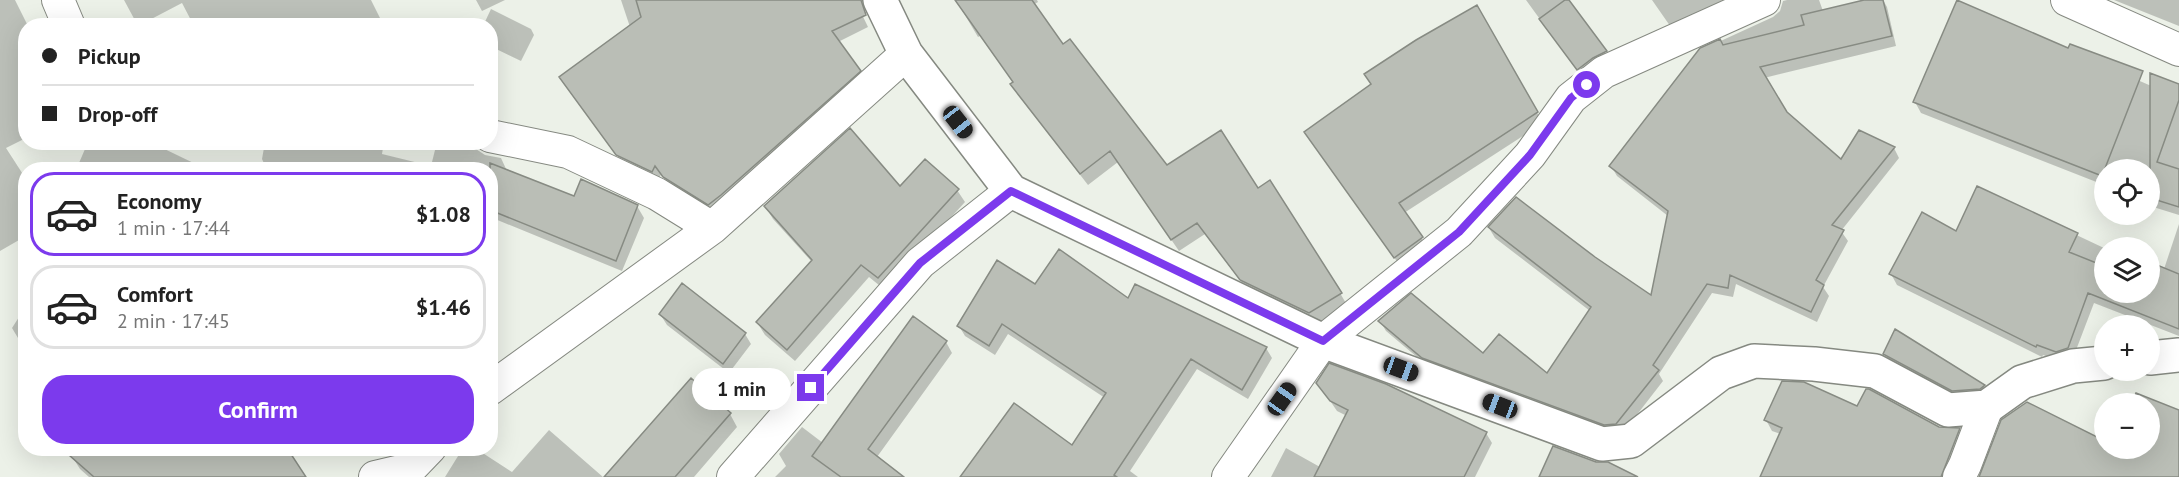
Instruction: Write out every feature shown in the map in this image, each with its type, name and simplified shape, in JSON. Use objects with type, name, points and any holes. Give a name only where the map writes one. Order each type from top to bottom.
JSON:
[{"type":"street","points":[[58,0],[66,18]]},
{"type":"street","points":[[880,0],[906,54],[1011,191],[1323,341],[1602,444],[1630,441],[1721,373],[1754,361],[1814,364],[1875,371],[1948,410],[1987,407],[2022,382],[2073,366],[2094,364]]},
{"type":"street","points":[[1228,477],[1323,341],[1459,232],[1530,155],[1571,98],[1604,72],[1764,0]]},
{"type":"street","points":[[2067,0],[2179,50]]},
{"type":"street","points":[[498,383],[712,228],[906,54]]},
{"type":"street","points":[[498,138],[568,152],[657,194],[712,228]]},
{"type":"street","points":[[733,477],[920,263],[1011,191]]},
{"type":"street","points":[[2160,357],[2179,355]]},
{"type":"street","points":[[1959,477],[1987,407]]},
{"type":"street","points":[[375,477],[414,465]]},
{"type":"building","points":[[636,0],[861,0],[866,15],[832,31],[861,71],[708,205],[663,177],[655,166],[652,172],[616,155],[559,77],[641,17]]},
{"type":"building","points":[[955,0],[1032,0],[1063,44],[1070,39],[1167,165],[1221,130],[1258,188],[1270,180],[1342,293],[1309,313],[1240,280],[1197,223],[1171,240],[1110,151],[1080,174],[1010,84],[1013,82]]},
{"type":"building","points":[[1565,0],[1569,0],[1607,51],[1577,70],[1539,19]]},
{"type":"building","points":[[1864,0],[1883,0],[1892,36],[1760,67],[1787,112],[1841,159],[1859,130],[1895,147],[1832,225],[1844,230],[1816,280],[1824,285],[1811,312],[1730,275],[1728,288],[1707,284],[1653,365],[1659,370],[1616,424],[1604,425],[1422,358],[1378,321],[1411,293],[1483,353],[1499,334],[1547,373],[1591,307],[1488,227],[1516,197],[1595,257],[1651,295],[1668,211],[1609,166],[1700,48],[1720,39],[1723,45],[1804,25],[1801,15]]},
{"type":"building","points":[[1957,0],[2068,48],[2070,44],[2143,71],[2109,159],[2094,159],[2094,173],[1913,102]]},
{"type":"building","points":[[1477,5],[1538,112],[1399,203],[1423,237],[1394,258],[1304,132],[1371,84],[1364,74],[1416,40]]},
{"type":"building","points":[[2150,73],[2179,84],[2179,100],[2158,159],[2150,159]]},
{"type":"building","points":[[850,128],[900,186],[925,159],[959,189],[878,278],[861,265],[787,350],[756,322],[812,260],[764,206]]},
{"type":"building","points":[[2160,163],[2179,169],[2179,207],[2160,201]]},
{"type":"building","points":[[498,166],[574,196],[581,179],[638,205],[616,261],[498,213]]},
{"type":"building","points":[[1977,186],[2078,233],[2069,252],[2094,262],[2094,295],[2088,293],[2068,348],[2056,352],[2037,345],[2036,347],[1889,274],[1922,212],[1956,231]]},
{"type":"building","points":[[1059,249],[1128,298],[1135,284],[1267,347],[1242,390],[1191,359],[1114,475],[1117,477],[960,477],[1014,403],[1072,445],[1106,393],[1002,324],[989,346],[957,326],[997,260],[1035,284]]},
{"type":"building","points":[[2160,266],[2179,274],[2179,329],[2160,321],[2160,315],[2144,315],[2113,303],[2160,303]]},
{"type":"building","points":[[682,283],[746,333],[723,364],[659,314]]},
{"type":"building","points":[[913,316],[947,341],[868,449],[904,477],[841,477],[812,456]]},
{"type":"building","points":[[1895,329],[1985,385],[1980,389],[1952,391],[1883,354]]},
{"type":"building","points":[[1329,363],[1386,384],[1487,432],[1464,477],[1314,477],[1348,410],[1330,401],[1316,383]]},
{"type":"building","points":[[691,378],[731,413],[675,477],[604,477]]},
{"type":"building","points":[[1782,381],[1804,382],[1857,406],[1866,389],[1869,389],[1939,427],[1960,428],[1941,477],[1760,477],[1782,428],[1764,420]]},
{"type":"building","points":[[2027,402],[2094,436],[2094,459],[2160,459],[2160,402],[2179,410],[2179,477],[1979,477],[2001,420]]},
{"type":"building","points":[[1553,446],[1596,462],[1608,462],[1638,477],[1539,477]]},
{"type":"building","points":[[70,456],[292,456],[306,477],[94,477]]},
{"type":"route","points":[[811,388],[920,263],[1011,191],[1323,341],[1459,232],[1530,155],[1571,98],[1587,85]]}]
